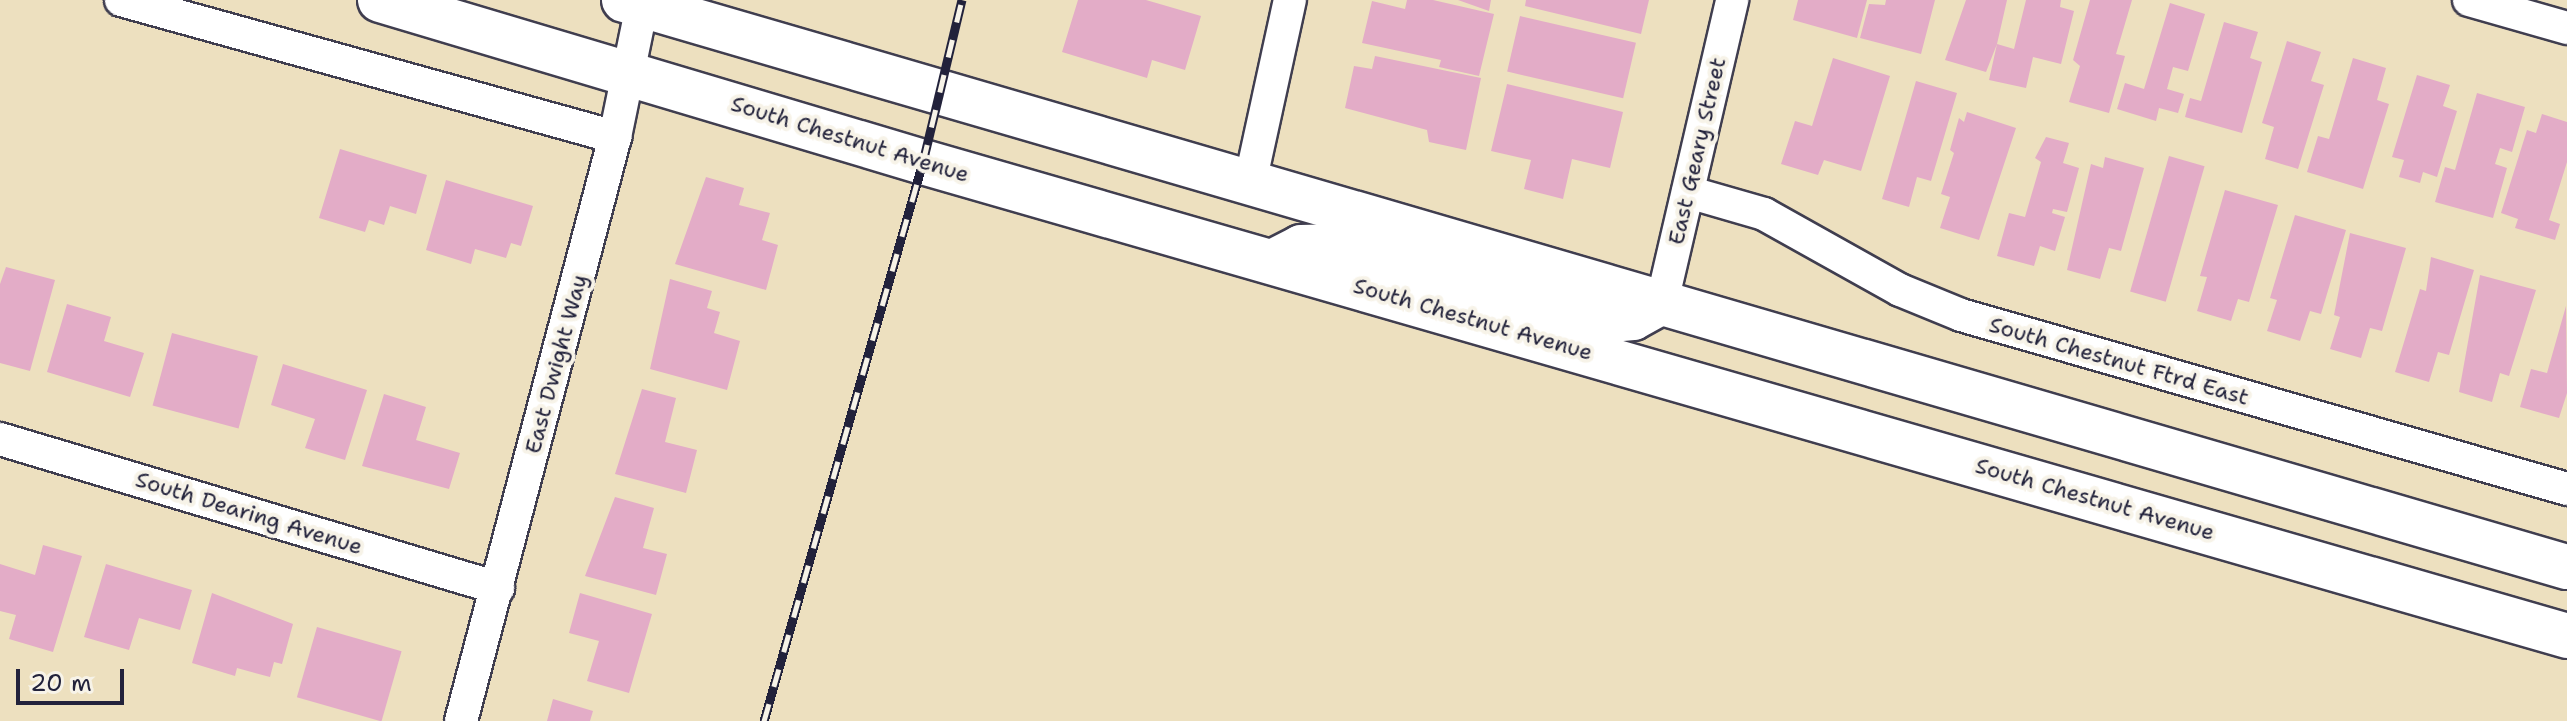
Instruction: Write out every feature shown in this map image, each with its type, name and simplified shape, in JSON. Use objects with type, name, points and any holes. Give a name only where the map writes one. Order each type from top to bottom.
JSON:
[{"type":"main road","name":"South Chestnut Avenue","points":[[380,0],[2567,636]]},
{"type":"main road","points":[[633,3],[2567,567]]},
{"type":"main road","points":[[1274,261],[1301,247],[1341,246],[1600,321],[1633,318],[1662,302]]},
{"type":"street","points":[[121,0],[615,137]]},
{"type":"street","points":[[1250,183],[1290,0]]},
{"type":"street","name":"East Geary Street","points":[[1662,302],[1732,0]]},
{"type":"street","points":[[2469,0],[2567,28]]},
{"type":"street","name":"East Dwight Way","points":[[461,721],[615,137],[628,72],[633,3]]},
{"type":"street","name":"South Chestnut Ftrd East","points":[[1688,192],[1764,214],[1900,290],[1961,315],[2567,489]]},
{"type":"street","name":"South Dearing Avenue","points":[[0,439],[498,588]]},
{"type":"building","points":[[1078,0],[1146,0],[1201,16],[1185,70],[1152,60],[1147,78],[1062,52]]},
{"type":"building","points":[[1407,0],[1433,0],[1494,14],[1479,76],[1439,67],[1441,60],[1362,43],[1372,1],[1405,9]]},
{"type":"building","points":[[1458,0],[1491,0],[1489,11]]},
{"type":"building","points":[[1526,0],[1649,0],[1641,34],[1525,6]]},
{"type":"building","points":[[1798,0],[1867,0],[1857,38],[1793,20]]},
{"type":"building","points":[[1886,0],[1935,0],[1921,54],[1860,38],[1869,4],[1885,5]]},
{"type":"building","points":[[1966,0],[2007,0],[1997,44],[1986,72],[1945,60]]},
{"type":"building","points":[[2026,0],[2061,0],[2060,7],[2074,11],[2061,64],[2033,57],[2026,88],[1989,80],[1997,44],[2014,49]]},
{"type":"building","points":[[2090,0],[2132,0],[2116,54],[2125,56],[2109,113],[2069,102],[2080,66],[2073,60]]},
{"type":"building","points":[[2170,3],[2205,14],[2188,71],[2173,67],[2167,89],[2184,94],[2178,113],[2159,108],[2156,121],[2117,109],[2125,83],[2144,89]]},
{"type":"building","points":[[1520,16],[1636,43],[1623,98],[1507,72]]},
{"type":"building","points":[[2224,22],[2258,32],[2250,58],[2262,62],[2242,133],[2185,117],[2190,98],[2201,101]]},
{"type":"building","points":[[2287,41],[2321,52],[2311,81],[2324,85],[2298,169],[2265,159],[2274,127],[2262,123]]},
{"type":"building","points":[[1375,56],[1481,78],[1466,150],[1429,142],[1427,130],[1345,108],[1354,66],[1372,69]]},
{"type":"building","points":[[1833,58],[1890,76],[1861,171],[1824,160],[1818,175],[1781,164],[1795,121],[1812,126]]},
{"type":"building","points":[[2353,58],[2386,68],[2377,100],[2389,104],[2363,189],[2307,172],[2318,136],[2329,139]]},
{"type":"building","points":[[2417,75],[2450,85],[2443,106],[2457,111],[2437,177],[2423,172],[2420,183],[2399,177],[2404,160],[2392,157]]},
{"type":"building","points":[[1916,81],[1957,93],[1931,181],[1917,177],[1909,207],[1882,199]]},
{"type":"building","points":[[1507,84],[1623,112],[1610,168],[1572,159],[1563,199],[1524,189],[1531,160],[1491,151]]},
{"type":"building","points":[[2477,93],[2525,107],[2512,152],[2500,148],[2495,164],[2507,168],[2493,218],[2435,202],[2445,167],[2455,170]]},
{"type":"building","points":[[1967,112],[2016,128],[1979,240],[1940,228],[1950,197],[1941,194],[1954,153],[1950,150],[1959,118],[1964,122]]},
{"type":"building","points":[[2542,114],[2567,122],[2567,162],[2549,220],[2560,224],[2555,240],[2515,228],[2518,219],[2501,213],[2527,130],[2536,133]]},
{"type":"building","points":[[2046,137],[2069,143],[2063,163],[2079,168],[2067,212],[2053,209],[2052,213],[2065,217],[2055,251],[2040,246],[2034,266],[1997,256],[2009,213],[2025,217],[2041,162],[2035,158]]},
{"type":"building","points":[[340,149],[427,175],[416,214],[390,206],[384,225],[369,220],[365,232],[319,218]]},
{"type":"building","points":[[2169,156],[2205,166],[2166,302],[2130,292]]},
{"type":"building","points":[[2105,157],[2144,168],[2121,251],[2109,248],[2100,279],[2067,270],[2091,164],[2103,168]]},
{"type":"building","points":[[706,177],[744,188],[739,205],[770,213],[762,240],[778,245],[766,290],[675,264]]},
{"type":"building","points":[[446,180],[533,206],[521,246],[511,243],[506,258],[475,249],[471,264],[426,250]]},
{"type":"building","points":[[2225,190],[2278,205],[2249,302],[2238,299],[2231,321],[2197,311],[2207,277],[2200,276]]},
{"type":"building","points":[[2295,215],[2346,230],[2321,314],[2310,311],[2300,341],[2267,331],[2277,300],[2270,298]]},
{"type":"building","points":[[2350,233],[2406,248],[2382,331],[2370,328],[2361,358],[2330,349],[2340,317],[2334,315]]},
{"type":"building","points":[[2431,257],[2474,270],[2449,355],[2438,352],[2429,382],[2395,372],[2420,289],[2426,291]]},
{"type":"building","points":[[6,267],[55,280],[30,371],[0,363],[0,284]]},
{"type":"building","points":[[2480,275],[2536,290],[2509,376],[2500,373],[2492,402],[2459,392]]},
{"type":"building","points":[[670,279],[712,291],[707,308],[720,312],[714,333],[740,341],[727,390],[650,369]]},
{"type":"building","points":[[67,304],[111,317],[104,341],[144,353],[130,397],[47,372]]},
{"type":"building","points":[[2566,306],[2567,393],[2559,418],[2520,407],[2531,369],[2547,373]]},
{"type":"building","points":[[172,333],[258,356],[239,428],[153,405]]},
{"type":"building","points":[[283,364],[367,390],[345,460],[305,448],[315,419],[271,405]]},
{"type":"building","points":[[642,389],[676,398],[665,442],[697,450],[686,493],[615,474]]},
{"type":"building","points":[[384,394],[426,407],[416,440],[460,453],[449,489],[362,466]]},
{"type":"building","points":[[615,497],[654,508],[643,548],[667,554],[656,595],[585,576]]},
{"type":"building","points":[[43,545],[82,556],[53,652],[9,639],[16,615],[0,611],[0,564],[35,575]]},
{"type":"building","points":[[106,564],[192,590],[180,630],[139,618],[129,650],[84,637]]},
{"type":"building","points":[[212,593],[293,624],[282,664],[274,662],[270,677],[237,668],[235,676],[192,663]]},
{"type":"building","points":[[580,593],[652,614],[629,693],[587,681],[599,641],[569,633]]},
{"type":"building","points":[[317,627],[402,651],[382,721],[297,697]]},
{"type":"building","points":[[553,699],[593,711],[590,721],[547,721]]},
{"type":"railway","points":[[764,721],[923,162],[962,0]]}]
